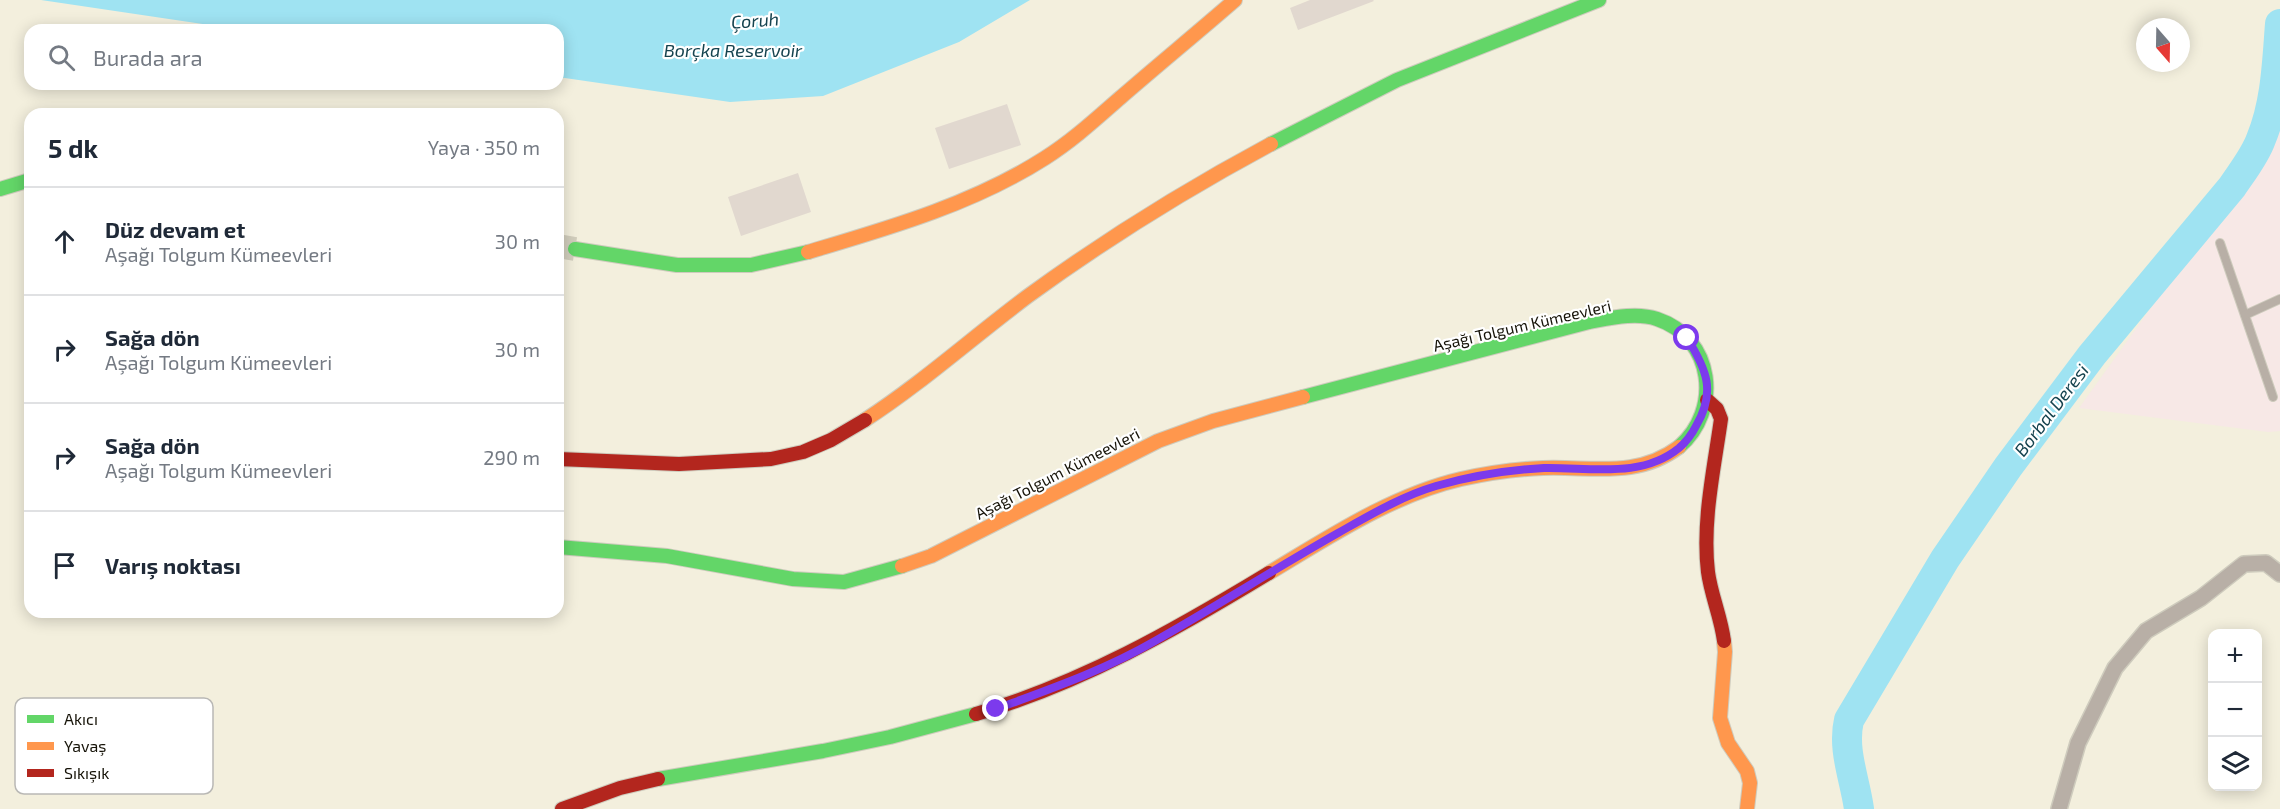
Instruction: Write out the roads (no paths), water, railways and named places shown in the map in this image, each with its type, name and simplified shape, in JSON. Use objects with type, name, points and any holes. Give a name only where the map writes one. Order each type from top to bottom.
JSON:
[{"type":"main road","points":[[575,249],[677,265],[750,265],[800,254],[873,233],[951,205],[1015,176],[1047,157],[1079,133],[1235,0]]},
{"type":"main road","points":[[564,459],[713,465],[773,459],[801,453],[838,435],[888,404],[946,362],[1065,268],[1288,133],[1400,79],[1599,0]]},
{"type":"main road","points":[[0,189],[24,182]]},
{"type":"main road","name":"Aşağı Tolgum Kümeevleri","points":[[562,809],[598,794],[638,784],[871,742],[996,709],[1093,671],[1154,642],[1264,575],[1360,521],[1405,498],[1433,487],[1500,472],[1544,468],[1617,470],[1642,466],[1664,459],[1682,446],[1702,415],[1707,400],[1707,377],[1701,360],[1687,338],[1674,327],[1650,317],[1603,320],[1506,342],[1317,395],[1193,426],[1158,441],[931,556],[874,575],[844,582],[793,579],[667,556],[564,547]]},
{"type":"main road","points":[[1707,400],[1717,409],[1721,418],[1717,460],[1710,495],[1707,551],[1708,573],[1724,644],[1720,718],[1728,743],[1747,771],[1750,795],[1747,809]]},
{"type":"street","points":[[2059,809],[2078,743],[2115,668],[2145,631],[2201,598],[2244,564],[2266,563],[2280,574]]},
{"type":"lane","points":[[2220,243],[2273,397]]},
{"type":"lane","points":[[2245,315],[2280,299]]},
{"type":"water","name":"Borçka Reservoir","points":[[41,0],[1030,0],[959,42],[823,96],[730,102],[564,78],[564,24],[203,24]]},
{"type":"waterway","name":"Borbal Deresi","points":[[1859,809],[1848,753],[1849,720],[1945,559],[2008,467],[2092,355],[2232,187],[2252,158],[2270,111],[2280,24]]},
{"type":"tunnel","points":[[564,247],[575,249]]},
{"type":"water label","name":"Çoruh","points":[[755,20]]}]
